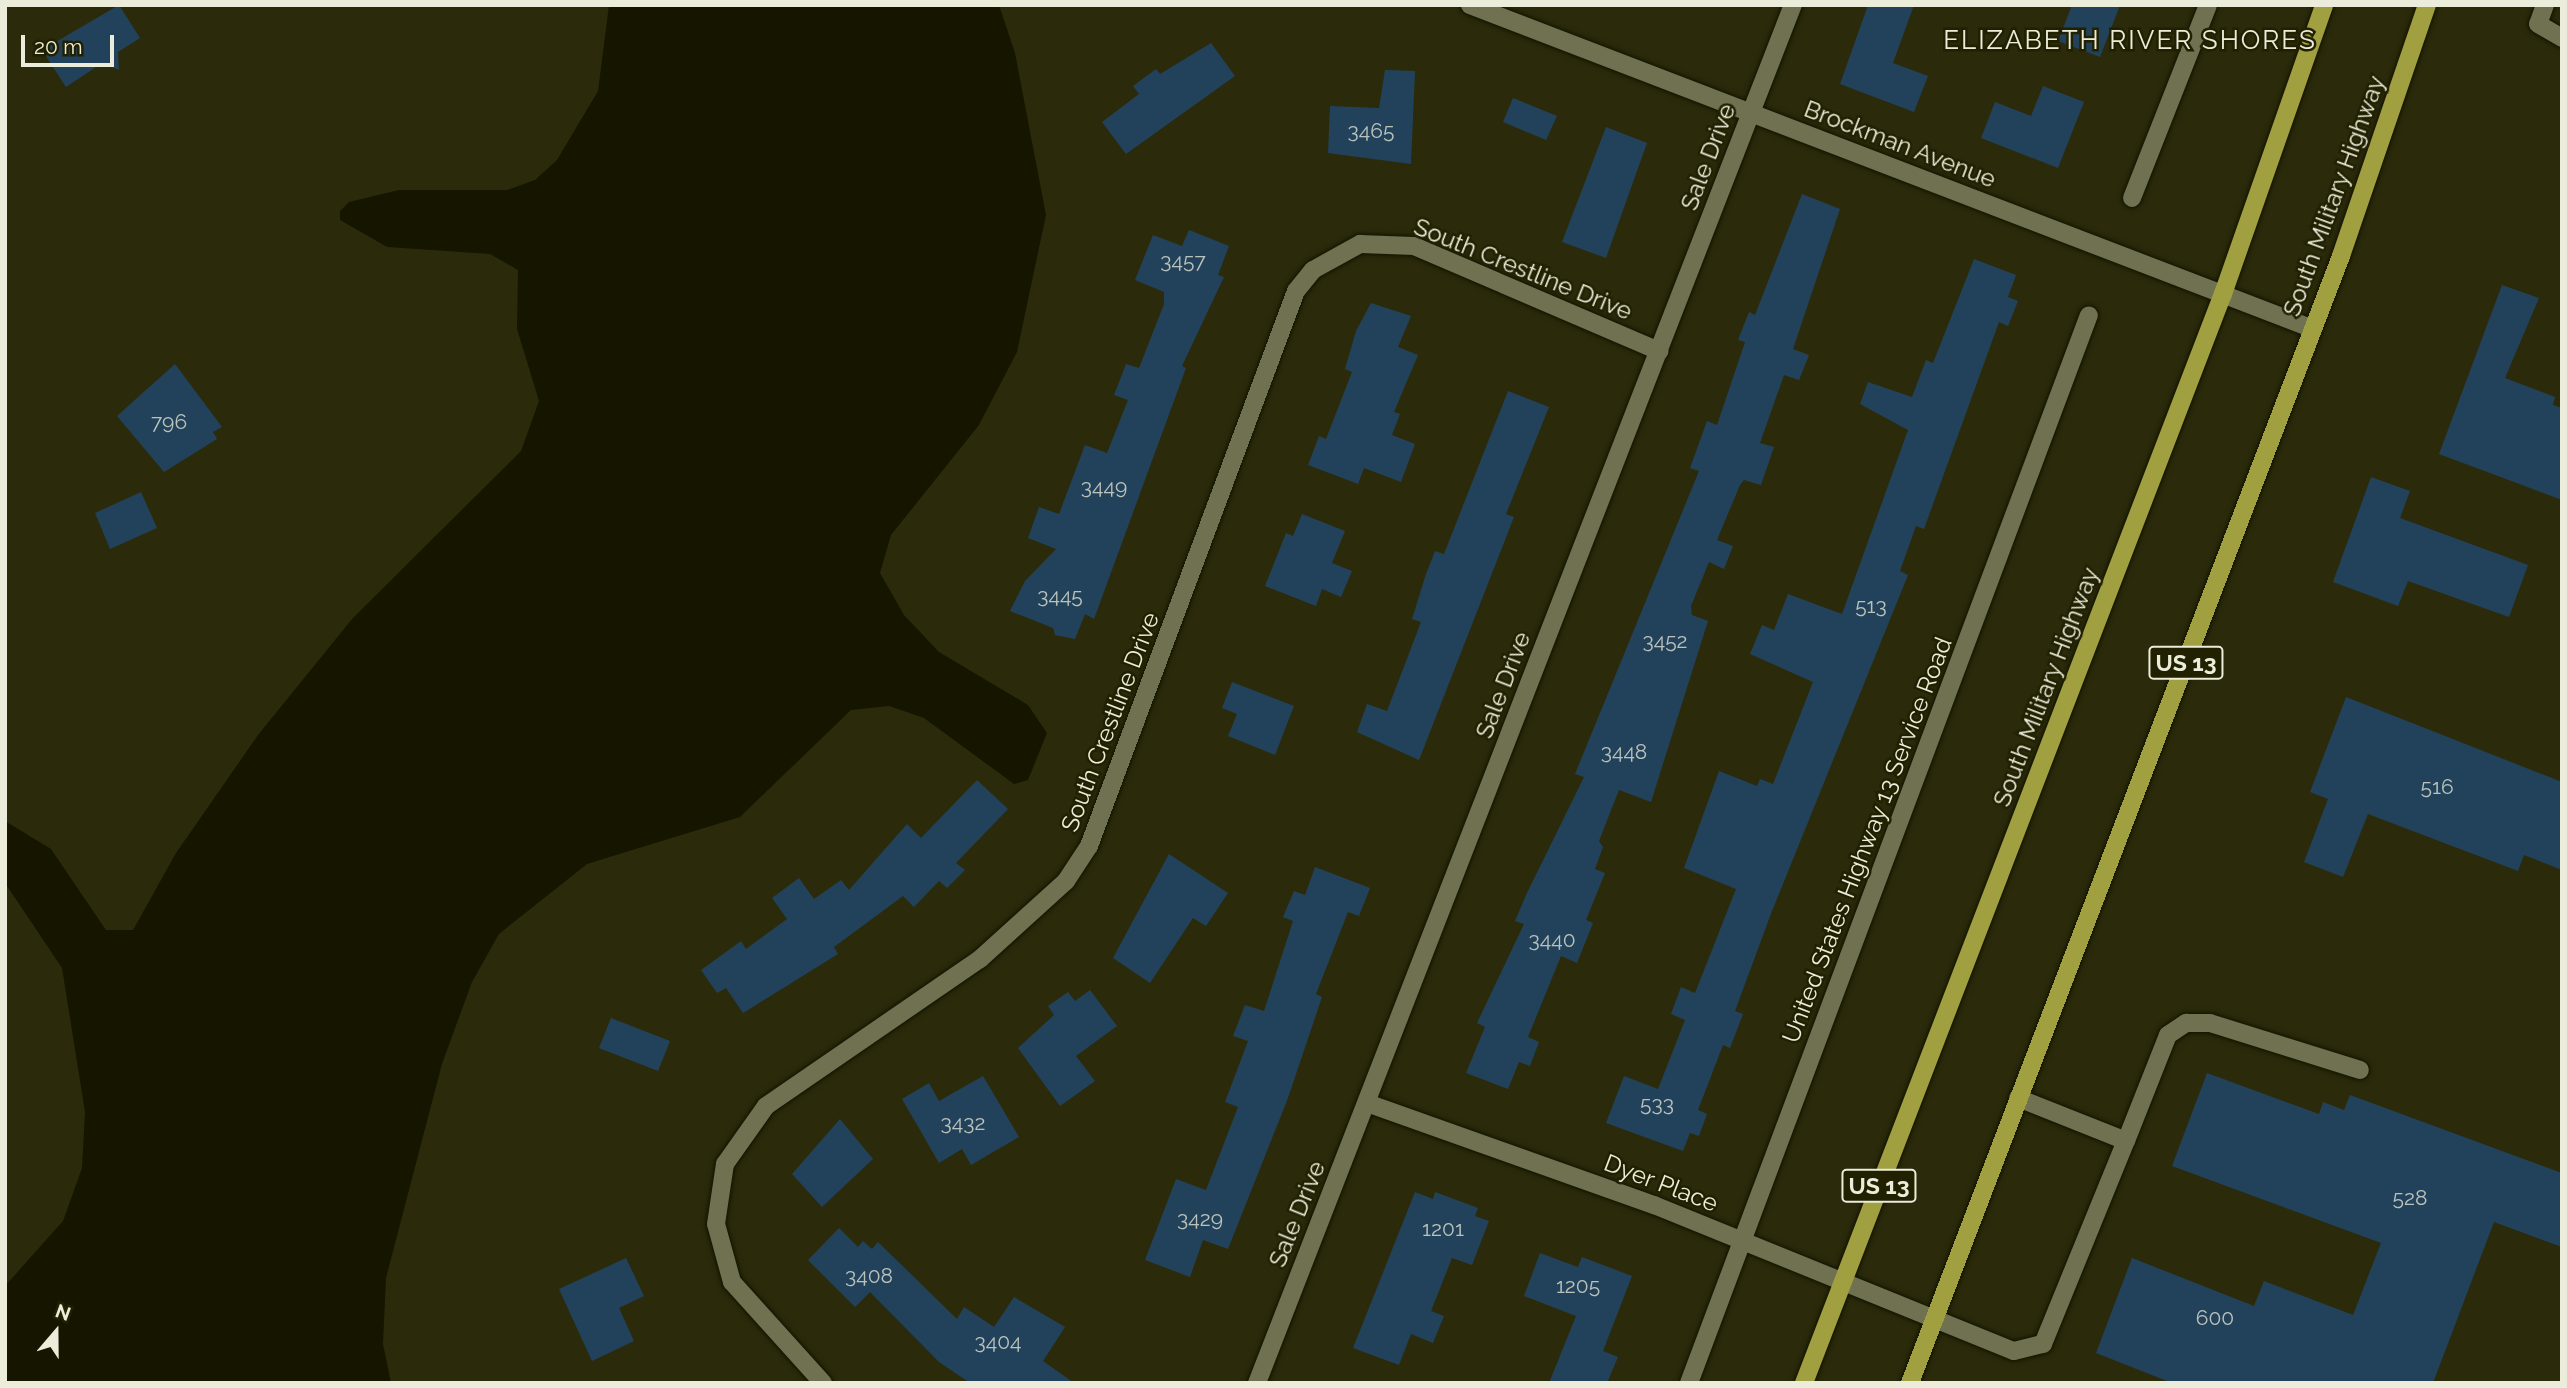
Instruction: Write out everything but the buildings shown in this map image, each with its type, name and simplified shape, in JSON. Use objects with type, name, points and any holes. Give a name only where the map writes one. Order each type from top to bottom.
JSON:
[{"type":"main road","name":"South Military Highway","points":[[1804,1383],[2222,294],[2324,5]]},
{"type":"main road","name":"South Military Highway","points":[[1910,1383],[2313,328],[2427,5]]},
{"type":"street","name":"Brockman Avenue","points":[[1470,5],[2313,328]]},
{"type":"street","name":"Sale Drive","points":[[1257,1383],[1793,5]]},
{"type":"street","points":[[2132,198],[2208,5]]},
{"type":"street","points":[[2545,5],[2538,24],[2562,38]]},
{"type":"street","name":"South Crestline Drive","points":[[823,1383],[732,1282],[716,1224],[725,1164],[766,1106],[980,959],[1066,881],[1089,846],[1296,291],[1313,270],[1360,244],[1414,246],[1658,351]]},
{"type":"street","name":"United States Highway 13 Service Road","points":[[1689,1383],[2089,315]]},
{"type":"street","points":[[2018,1098],[2126,1141],[2168,1035],[2186,1023],[2210,1023],[2360,1070]]},
{"type":"street","name":"Dyer Place","points":[[1367,1103],[1743,1240],[2014,1351],[2043,1344],[2126,1141]]},
{"type":"shaded area","points":[[609,5],[999,5],[1015,53],[1046,215],[1017,352],[979,425],[891,535],[880,573],[904,615],[939,652],[1028,705],[1047,733],[1028,780],[1014,784],[924,718],[889,706],[851,710],[740,817],[587,864],[499,934],[472,982],[442,1064],[386,1278],[383,1344],[391,1383],[5,1383],[5,1286],[63,1221],[82,1168],[85,1112],[62,968],[5,883],[5,821],[51,849],[106,930],[133,930],[176,853],[258,735],[352,619],[521,451],[539,401],[517,329],[518,270],[490,254],[387,247],[340,220],[340,211],[349,202],[399,190],[507,190],[535,180],[557,160],[598,91]]},
{"type":"district","name":"ELIZABETH RIVER SHORES","points":[[2130,41]]}]
